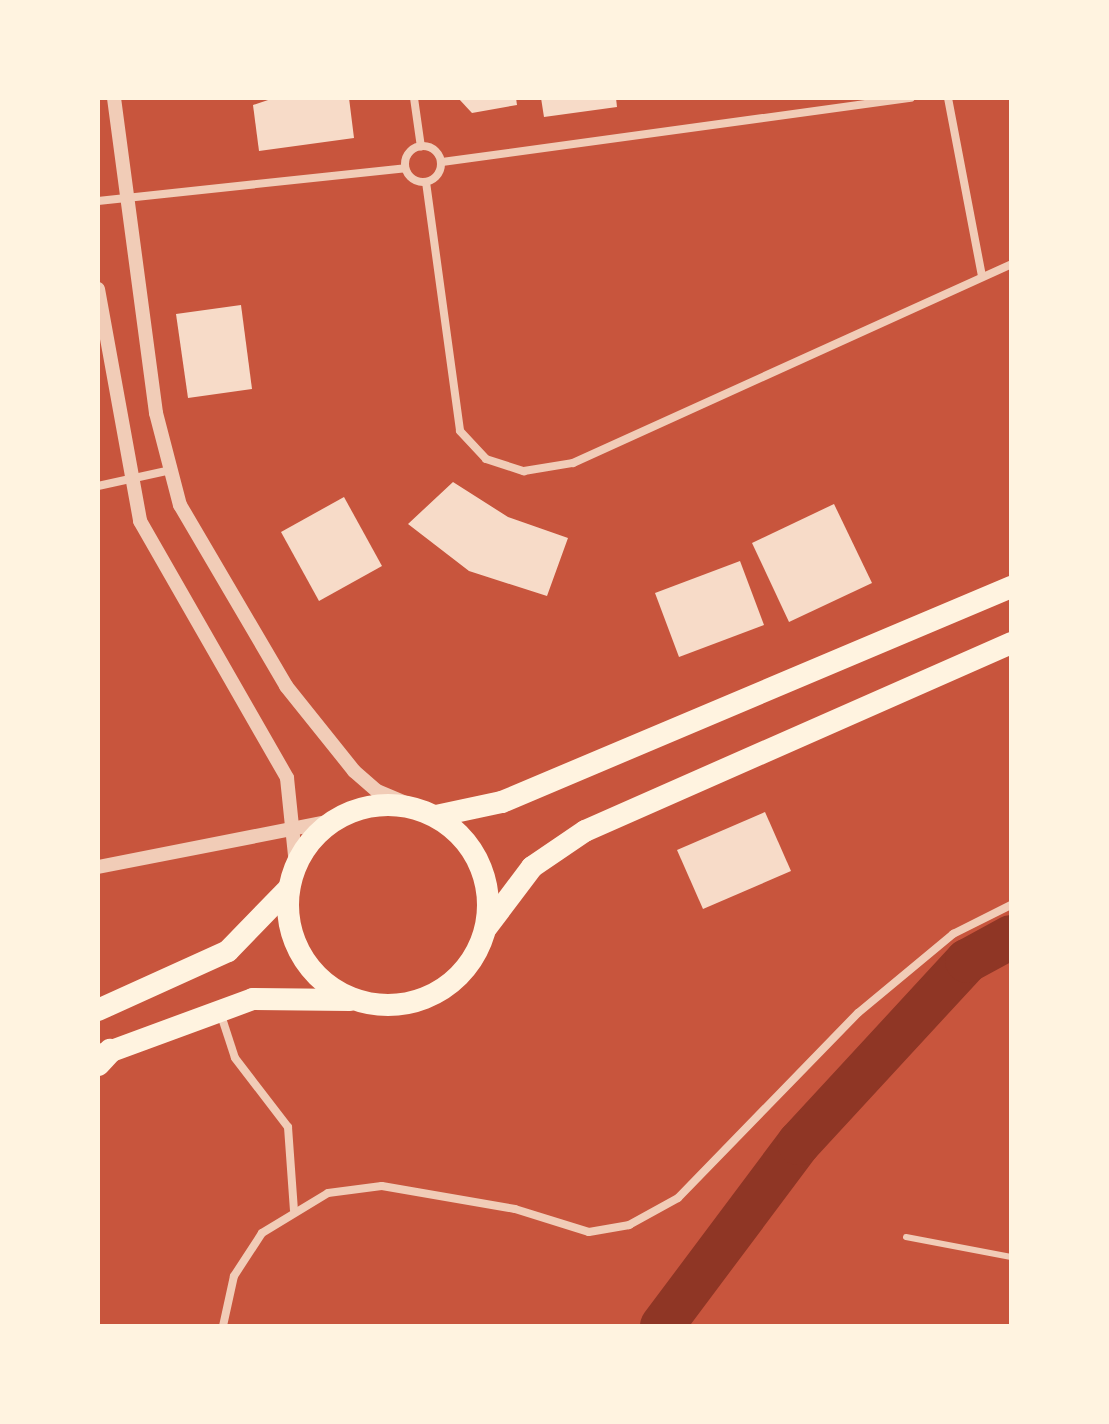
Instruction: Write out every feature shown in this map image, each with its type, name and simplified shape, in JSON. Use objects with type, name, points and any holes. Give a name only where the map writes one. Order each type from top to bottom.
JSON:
[{"type":"highway","points":[[357,1001],[305,962],[291,932],[289,888],[296,865],[333,821],[362,808],[428,812],[502,802],[1011,587]]},
{"type":"highway","points":[[102,1057],[219,1008],[269,998],[390,1005],[432,994],[473,958],[486,928],[532,867],[585,831],[1011,643]]},
{"type":"highway","points":[[428,812],[471,846],[484,871],[486,928]]},
{"type":"highway","points":[[98,1010],[228,951],[289,888]]},
{"type":"street","points":[[114,98],[166,471],[286,686],[354,771],[377,791],[428,812]]},
{"type":"street","points":[[405,168],[421,147],[414,98]]},
{"type":"street","points":[[421,147],[442,162],[911,98]]},
{"type":"street","points":[[948,98],[982,276]]},
{"type":"street","points":[[442,162],[426,182],[460,431],[486,459],[524,471],[573,463],[1011,264]]},
{"type":"street","points":[[98,201],[405,168],[426,182]]},
{"type":"street","points":[[98,289],[129,481],[157,558],[287,778],[297,829],[296,865]]},
{"type":"street","points":[[98,486],[166,471]]},
{"type":"street","points":[[98,867],[333,821]]},
{"type":"street","points":[[223,1326],[234,1276],[262,1233],[294,1210],[328,1193],[382,1186],[515,1209],[589,1232],[629,1225],[678,1198],[858,1013],[953,934],[1011,905]]},
{"type":"street","points":[[219,1008],[235,1058],[288,1127],[294,1210]]},
{"type":"lane","points":[[906,1237],[1011,1257]]},
{"type":"building","points":[[274,98],[349,98],[354,138],[259,151],[253,105]]},
{"type":"building","points":[[458,98],[516,98],[517,105],[472,113]]},
{"type":"building","points":[[541,98],[616,98],[617,107],[544,117]]},
{"type":"building","points":[[241,305],[252,389],[188,398],[176,314]]},
{"type":"building","points":[[453,482],[508,517],[568,538],[547,596],[469,571],[408,524]]},
{"type":"building","points":[[344,497],[382,566],[319,601],[281,532]]},
{"type":"building","points":[[834,504],[872,583],[789,622],[752,543]]},
{"type":"building","points":[[740,561],[764,625],[679,657],[655,593]]},
{"type":"building","points":[[765,812],[791,871],[703,909],[677,850]]},
{"type":"waterway","points":[[662,1326],[799,1143],[967,961],[1011,937]]}]
